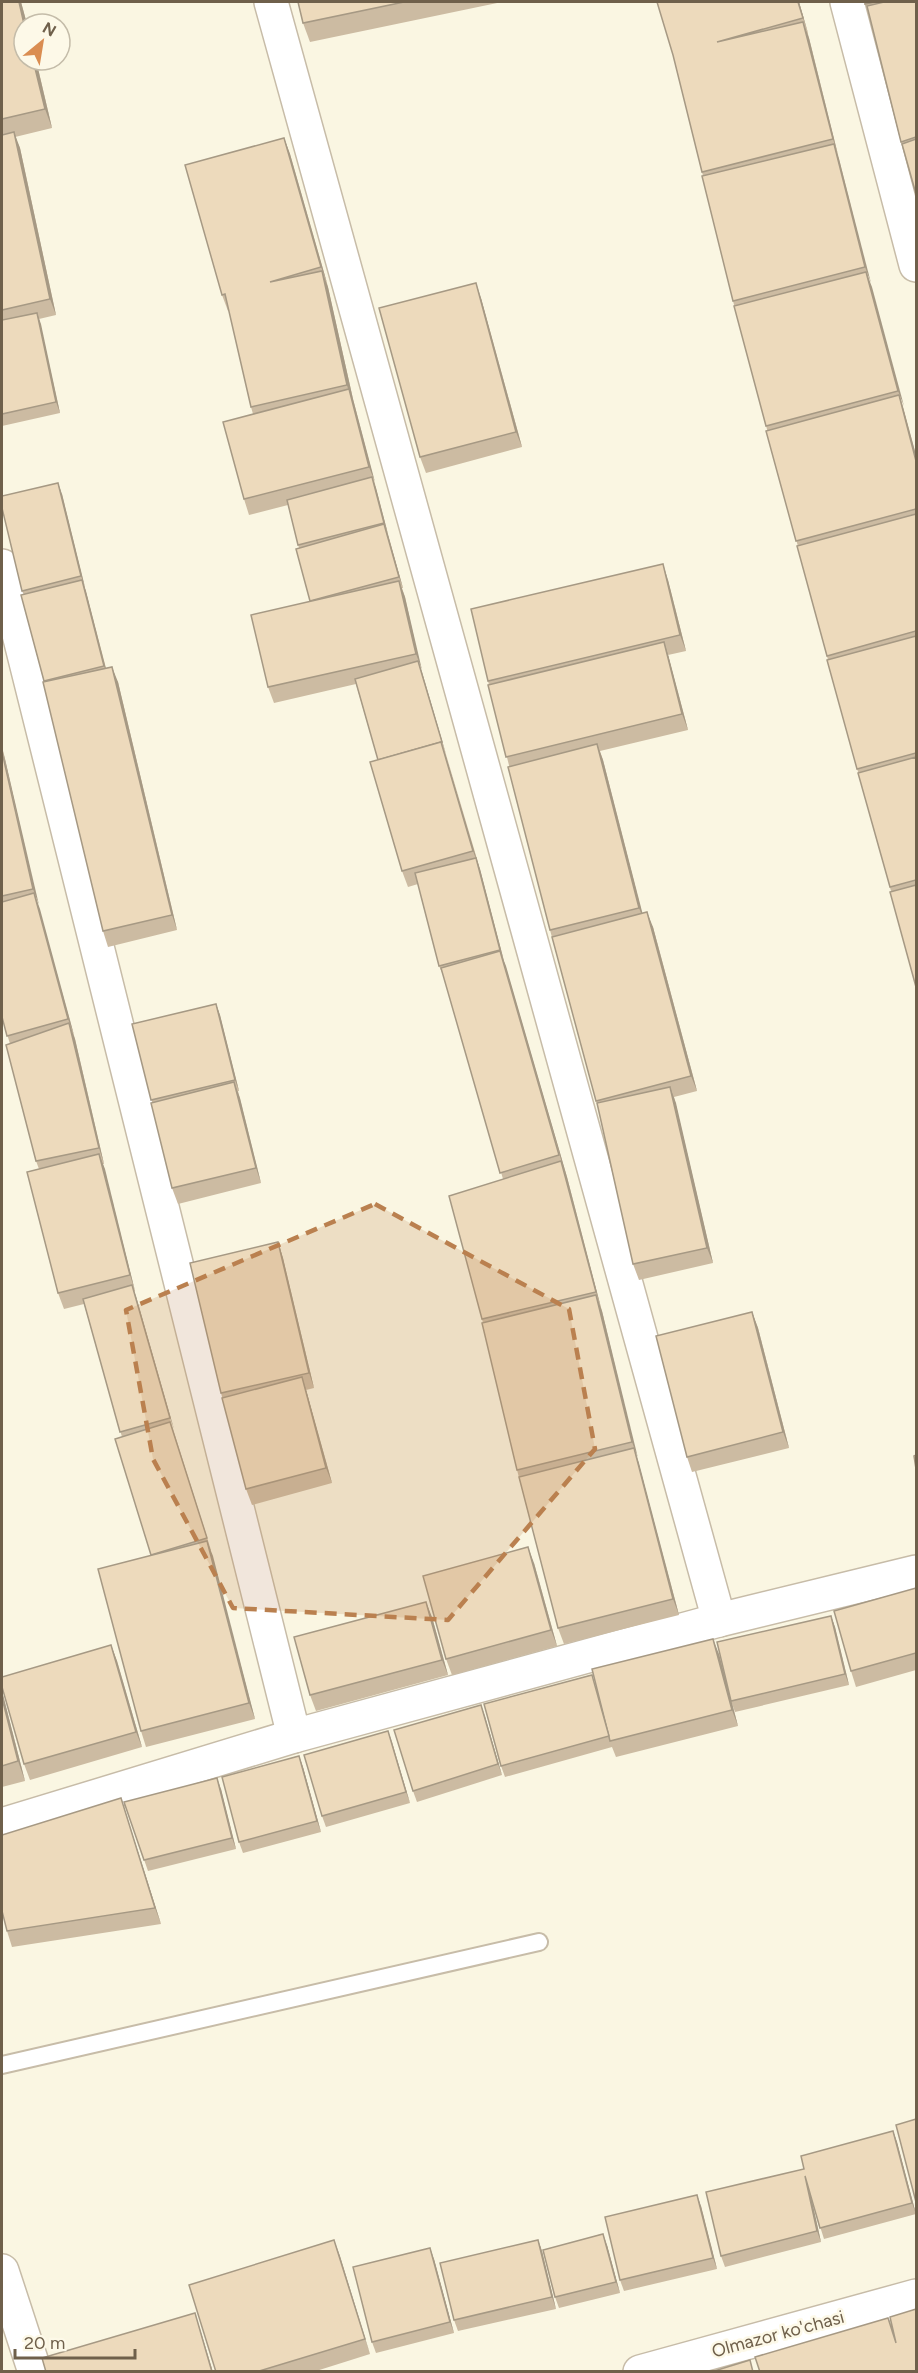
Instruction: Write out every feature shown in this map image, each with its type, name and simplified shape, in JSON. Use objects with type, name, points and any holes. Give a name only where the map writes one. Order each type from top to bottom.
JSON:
[{"type":"street","points":[[271,2],[719,1620]]},
{"type":"street","points":[[847,2],[916,265]]},
{"type":"street","points":[[2,566],[294,1736]]},
{"type":"street","points":[[2,1825],[294,1736],[719,1620],[916,1572]]},
{"type":"street","points":[[2,2271],[36,2372]]},
{"type":"street","name":"Olmazor ko'chasi","points":[[640,2372],[916,2296]]},
{"type":"lane","points":[[2,2065],[539,1942]]},
{"type":"highlighted area","points":[[375,1204],[569,1309],[595,1449],[448,1620],[233,1608],[153,1459],[126,1310]]},
{"type":"building","points":[[2,2],[19,2],[21,12],[12,12],[12,72],[36,72],[45,109],[2,119]]},
{"type":"building","points":[[298,2],[404,2],[303,23]]},
{"type":"building","points":[[657,2],[798,2],[803,18],[717,42],[803,22],[833,139],[702,172],[673,55]]},
{"type":"building","points":[[884,2],[916,2],[916,137],[901,142],[867,6]]},
{"type":"building","points":[[14,132],[50,299],[2,310],[2,135]]},
{"type":"building","points":[[284,138],[321,267],[270,282],[322,271],[347,385],[251,407],[225,294],[222,295],[185,165]]},
{"type":"building","points":[[916,139],[916,194],[902,144]]},
{"type":"building","points":[[834,144],[865,267],[733,301],[702,176]]},
{"type":"building","points":[[866,272],[898,391],[766,426],[734,306]]},
{"type":"building","points":[[476,283],[516,432],[420,457],[379,308]]},
{"type":"building","points":[[37,313],[56,402],[2,414],[2,320]]},
{"type":"building","points":[[349,389],[369,467],[244,499],[223,422]]},
{"type":"building","points":[[899,395],[916,461],[916,509],[796,541],[766,431]]},
{"type":"building","points":[[372,477],[384,523],[298,545],[287,500]]},
{"type":"building","points":[[58,483],[81,576],[22,591],[2,508],[2,496]]},
{"type":"building","points":[[916,514],[916,631],[827,656],[797,546]]},
{"type":"building","points":[[384,524],[399,577],[310,601],[296,549]]},
{"type":"building","points":[[663,564],[680,635],[488,681],[471,609]]},
{"type":"building","points":[[82,580],[104,666],[44,681],[21,595]]},
{"type":"building","points":[[399,581],[416,654],[268,687],[251,615]]},
{"type":"building","points":[[916,636],[916,753],[857,769],[827,660]]},
{"type":"building","points":[[664,642],[682,714],[506,757],[488,685]]},
{"type":"building","points":[[418,661],[442,742],[378,760],[355,679]]},
{"type":"building","points":[[112,667],[172,915],[103,931],[43,682]]},
{"type":"building","points":[[441,742],[473,851],[402,871],[370,762]]},
{"type":"building","points":[[597,744],[639,908],[550,930],[508,767]]},
{"type":"building","points":[[2,752],[33,889],[2,896]]},
{"type":"building","points":[[916,757],[916,880],[890,887],[858,773]]},
{"type":"building","points":[[476,858],[500,950],[439,966],[415,873]]},
{"type":"building","points":[[916,885],[916,987],[890,892]]},
{"type":"building","points":[[34,893],[68,1019],[7,1036],[2,1017],[2,902]]},
{"type":"building","points":[[647,912],[691,1076],[596,1101],[552,937]]},
{"type":"building","points":[[500,951],[559,1155],[500,1173],[441,968]]},
{"type":"building","points":[[216,1004],[235,1080],[151,1100],[132,1024]]},
{"type":"building","points":[[69,1023],[99,1148],[36,1161],[6,1045]]},
{"type":"building","points":[[234,1082],[256,1168],[172,1188],[151,1103]]},
{"type":"building","points":[[670,1087],[707,1248],[633,1264],[597,1103]]},
{"type":"building","points":[[99,1154],[130,1275],[58,1293],[27,1172]]},
{"type":"building","points":[[561,1161],[596,1292],[482,1319],[449,1196]]},
{"type":"building","points":[[278,1242],[309,1373],[221,1393],[190,1263]]},
{"type":"building","points":[[132,1285],[170,1418],[120,1432],[83,1299]]},
{"type":"building","points":[[596,1295],[632,1442],[517,1470],[482,1323]]},
{"type":"building","points":[[752,1312],[783,1432],[687,1457],[656,1336]]},
{"type":"building","points":[[302,1377],[326,1468],[246,1489],[222,1398]]},
{"type":"building","points":[[170,1422],[207,1538],[151,1555],[115,1439]]},
{"type":"building","points":[[634,1448],[673,1599],[558,1628],[519,1477]]},
{"type":"building","points":[[207,1541],[249,1703],[141,1731],[98,1569]]},
{"type":"building","points":[[528,1547],[551,1630],[446,1659],[423,1576]]},
{"type":"building","points":[[916,1588],[916,1653],[851,1671],[834,1611]]},
{"type":"building","points":[[426,1602],[442,1660],[310,1695],[294,1637]]},
{"type":"building","points":[[831,1616],[845,1674],[731,1701],[717,1642]]},
{"type":"building","points":[[713,1639],[732,1710],[610,1741],[592,1669]]},
{"type":"building","points":[[111,1645],[136,1732],[24,1764],[2,1687],[2,1677]]},
{"type":"building","points":[[592,1675],[609,1736],[501,1766],[484,1704]]},
{"type":"building","points":[[2,1698],[18,1761],[2,1766]]},
{"type":"building","points":[[481,1705],[498,1764],[413,1791],[394,1730]]},
{"type":"building","points":[[388,1731],[406,1792],[322,1816],[304,1755]]},
{"type":"building","points":[[299,1756],[317,1821],[239,1842],[222,1777]]},
{"type":"building","points":[[217,1778],[232,1838],[144,1860],[124,1802]]},
{"type":"building","points":[[121,1798],[155,1908],[7,1931],[2,1911],[2,1835]]},
{"type":"building","points":[[916,2119],[916,2202],[896,2125]]},
{"type":"building","points":[[893,2131],[912,2203],[820,2228],[805,2176],[817,2231],[721,2256],[706,2192],[804,2169],[801,2156]]},
{"type":"building","points":[[697,2195],[713,2258],[620,2280],[605,2217]]},
{"type":"building","points":[[603,2234],[616,2282],[555,2297],[543,2250]]},
{"type":"building","points":[[334,2240],[365,2339],[256,2372],[216,2372],[189,2285]]},
{"type":"building","points":[[538,2240],[552,2297],[454,2320],[440,2263]]},
{"type":"building","points":[[430,2248],[450,2322],[372,2342],[353,2267]]},
{"type":"building","points":[[916,2309],[916,2372],[760,2372],[755,2357],[888,2318],[896,2343],[890,2317]]},
{"type":"building","points":[[195,2313],[212,2372],[46,2372],[42,2358]]},
{"type":"building","points":[[750,2360],[753,2372],[711,2372]]}]
